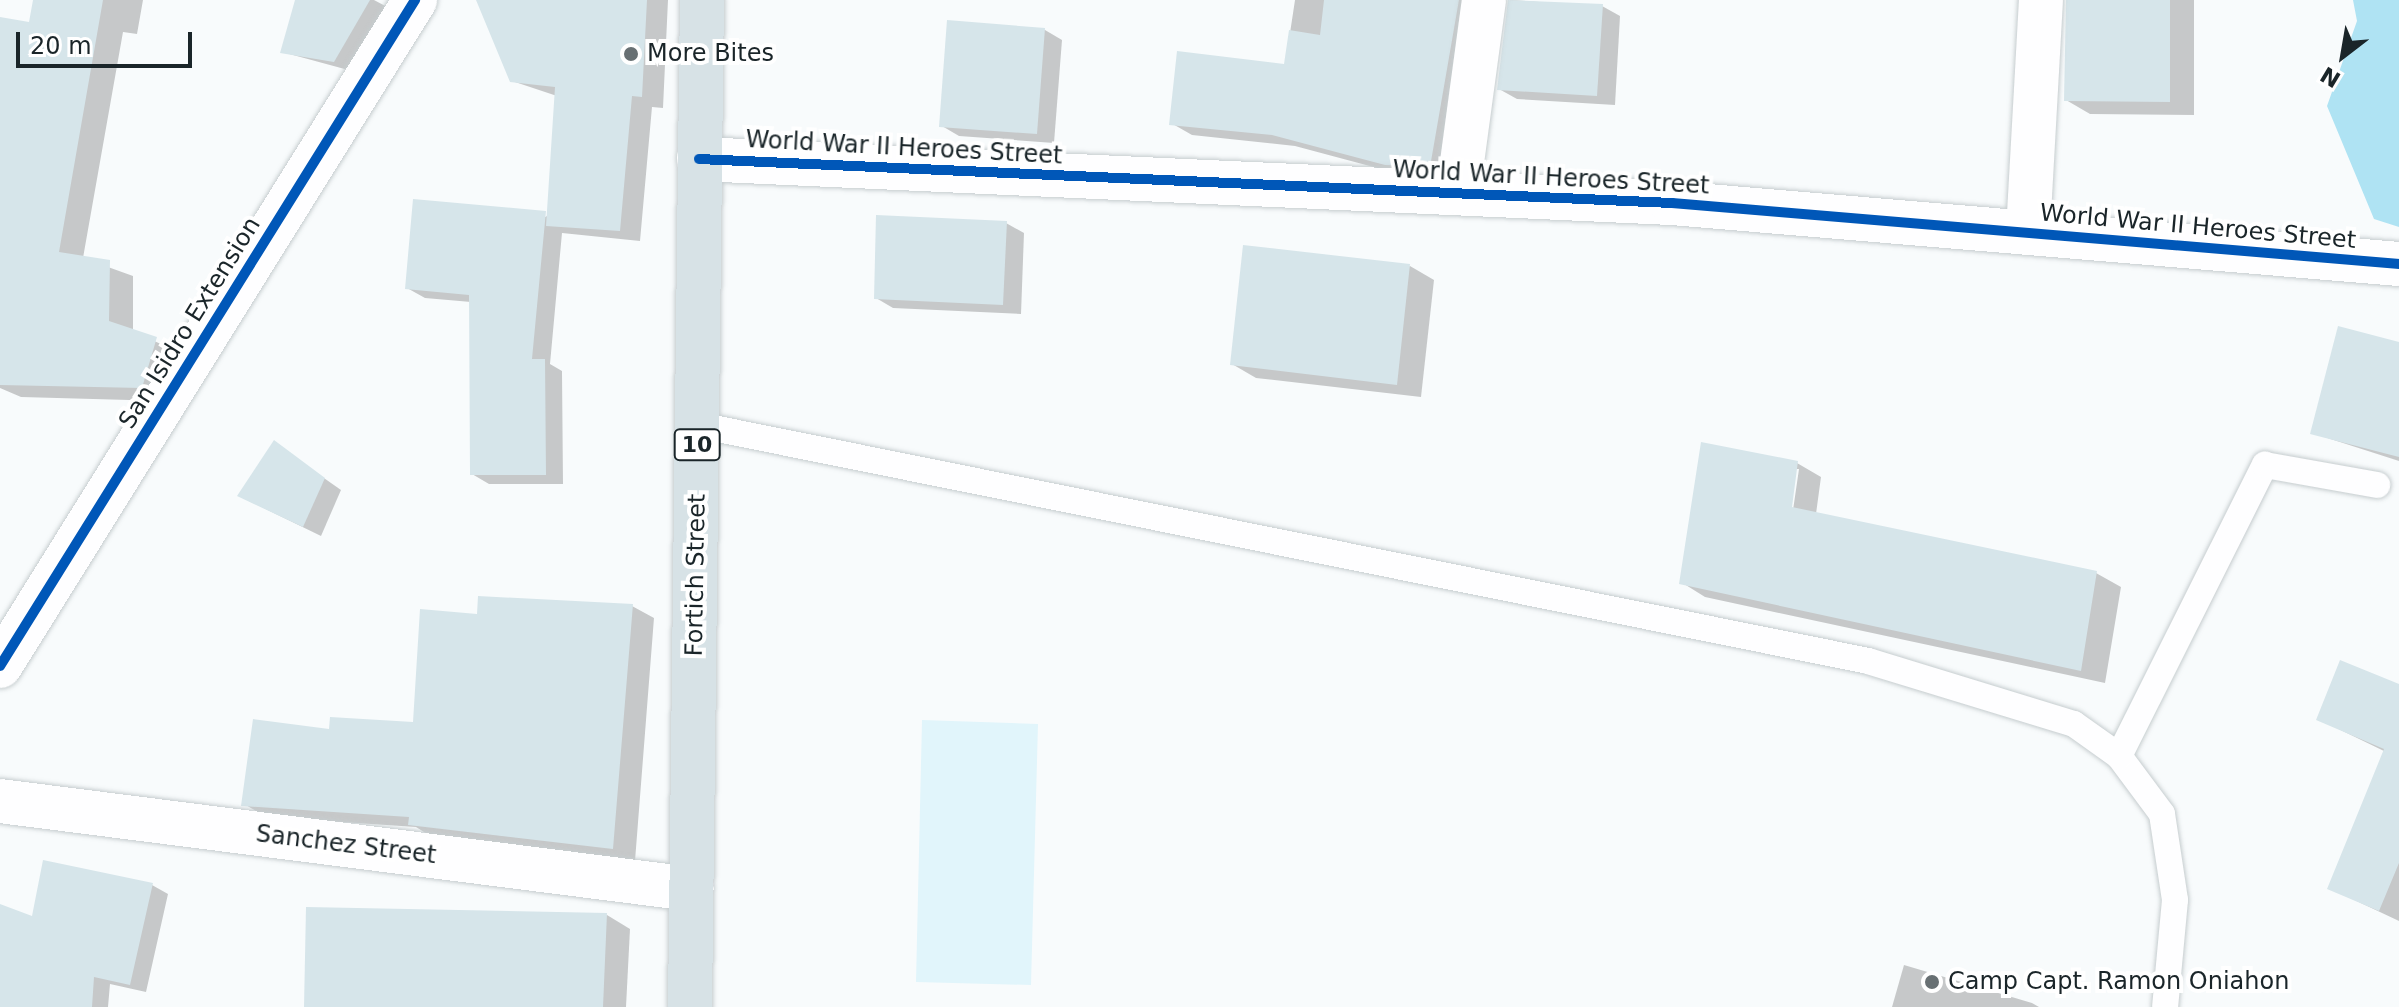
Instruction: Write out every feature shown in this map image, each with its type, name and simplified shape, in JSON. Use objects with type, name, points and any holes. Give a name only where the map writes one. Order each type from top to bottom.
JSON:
[{"type":"highway","name":"Fortich Street","points":[[690,1007],[702,0]]},
{"type":"street","name":"San Isidro Extension","points":[[0,666],[415,0]]},
{"type":"street","points":[[1458,192],[1484,0]]},
{"type":"street","points":[[2028,232],[2041,0]]},
{"type":"street","name":"World War II Heroes Street","points":[[699,159],[1458,192],[2028,232],[2399,264]]},
{"type":"street","name":"Sanchez Street","points":[[0,801],[691,889]]},
{"type":"lane","points":[[698,425],[1868,661],[2074,724],[2119,756],[2162,814],[2175,900],[2165,1007]]},
{"type":"lane","points":[[2119,756],[2265,465],[2377,485]]},
{"type":"shaded area","points":[[2353,0],[2399,0],[2399,227],[2374,219],[2327,106],[2357,21]]},
{"type":"shaded area","points":[[922,720],[1038,724],[1031,985],[916,982]]},
{"type":"building","points":[[33,0],[103,0],[59,252],[110,260],[109,321],[157,337],[142,388],[0,385],[0,17],[29,22]]},
{"type":"building","points":[[295,0],[370,0],[334,62],[280,53]]},
{"type":"building","points":[[476,0],[647,0],[642,97],[632,96],[620,231],[546,226],[555,87],[510,82]]},
{"type":"building","points":[[1324,0],[1459,0],[1430,167],[1385,165],[1272,135],[1169,125],[1177,51],[1284,64],[1289,30],[1320,35]]},
{"type":"building","points":[[1508,0],[1603,4],[1597,96],[1497,90]]},
{"type":"building","points":[[2066,0],[2170,0],[2170,102],[2064,101]]},
{"type":"building","points":[[947,20],[1045,28],[1037,134],[939,127]]},
{"type":"building","points":[[413,199],[546,211],[532,359],[545,359],[546,475],[470,475],[469,295],[405,289]]},
{"type":"building","points":[[876,215],[1007,221],[1003,305],[874,299]]},
{"type":"building","points":[[1243,245],[1410,264],[1397,385],[1230,365]]},
{"type":"building","points":[[2338,326],[2399,342],[2399,457],[2310,434]]},
{"type":"building","points":[[274,440],[325,478],[303,527],[237,496]]},
{"type":"building","points":[[1701,442],[1798,461],[1792,507],[2097,571],[2081,671],[1679,584]]},
{"type":"building","points":[[478,596],[633,604],[613,849],[408,825],[409,817],[241,806],[253,719],[329,729],[330,717],[413,722],[420,609],[477,614]]},
{"type":"building","points":[[2340,660],[2399,684],[2399,863],[2379,911],[2327,889],[2384,749],[2316,720]]},
{"type":"building","points":[[43,860],[153,883],[130,985],[94,977],[92,1007],[0,1007],[0,904],[32,916]]},
{"type":"building","points":[[306,907],[607,913],[603,1007],[304,1007]]},
{"type":"cycle path","points":[[0,666],[415,0]]},
{"type":"cycle path","points":[[699,159],[1672,203],[2399,264]]},
{"type":"place","name":"More Bites","points":[[631,54]]},
{"type":"place","name":"Camp Capt. Ramon Oniahon","points":[[1932,982]]}]
